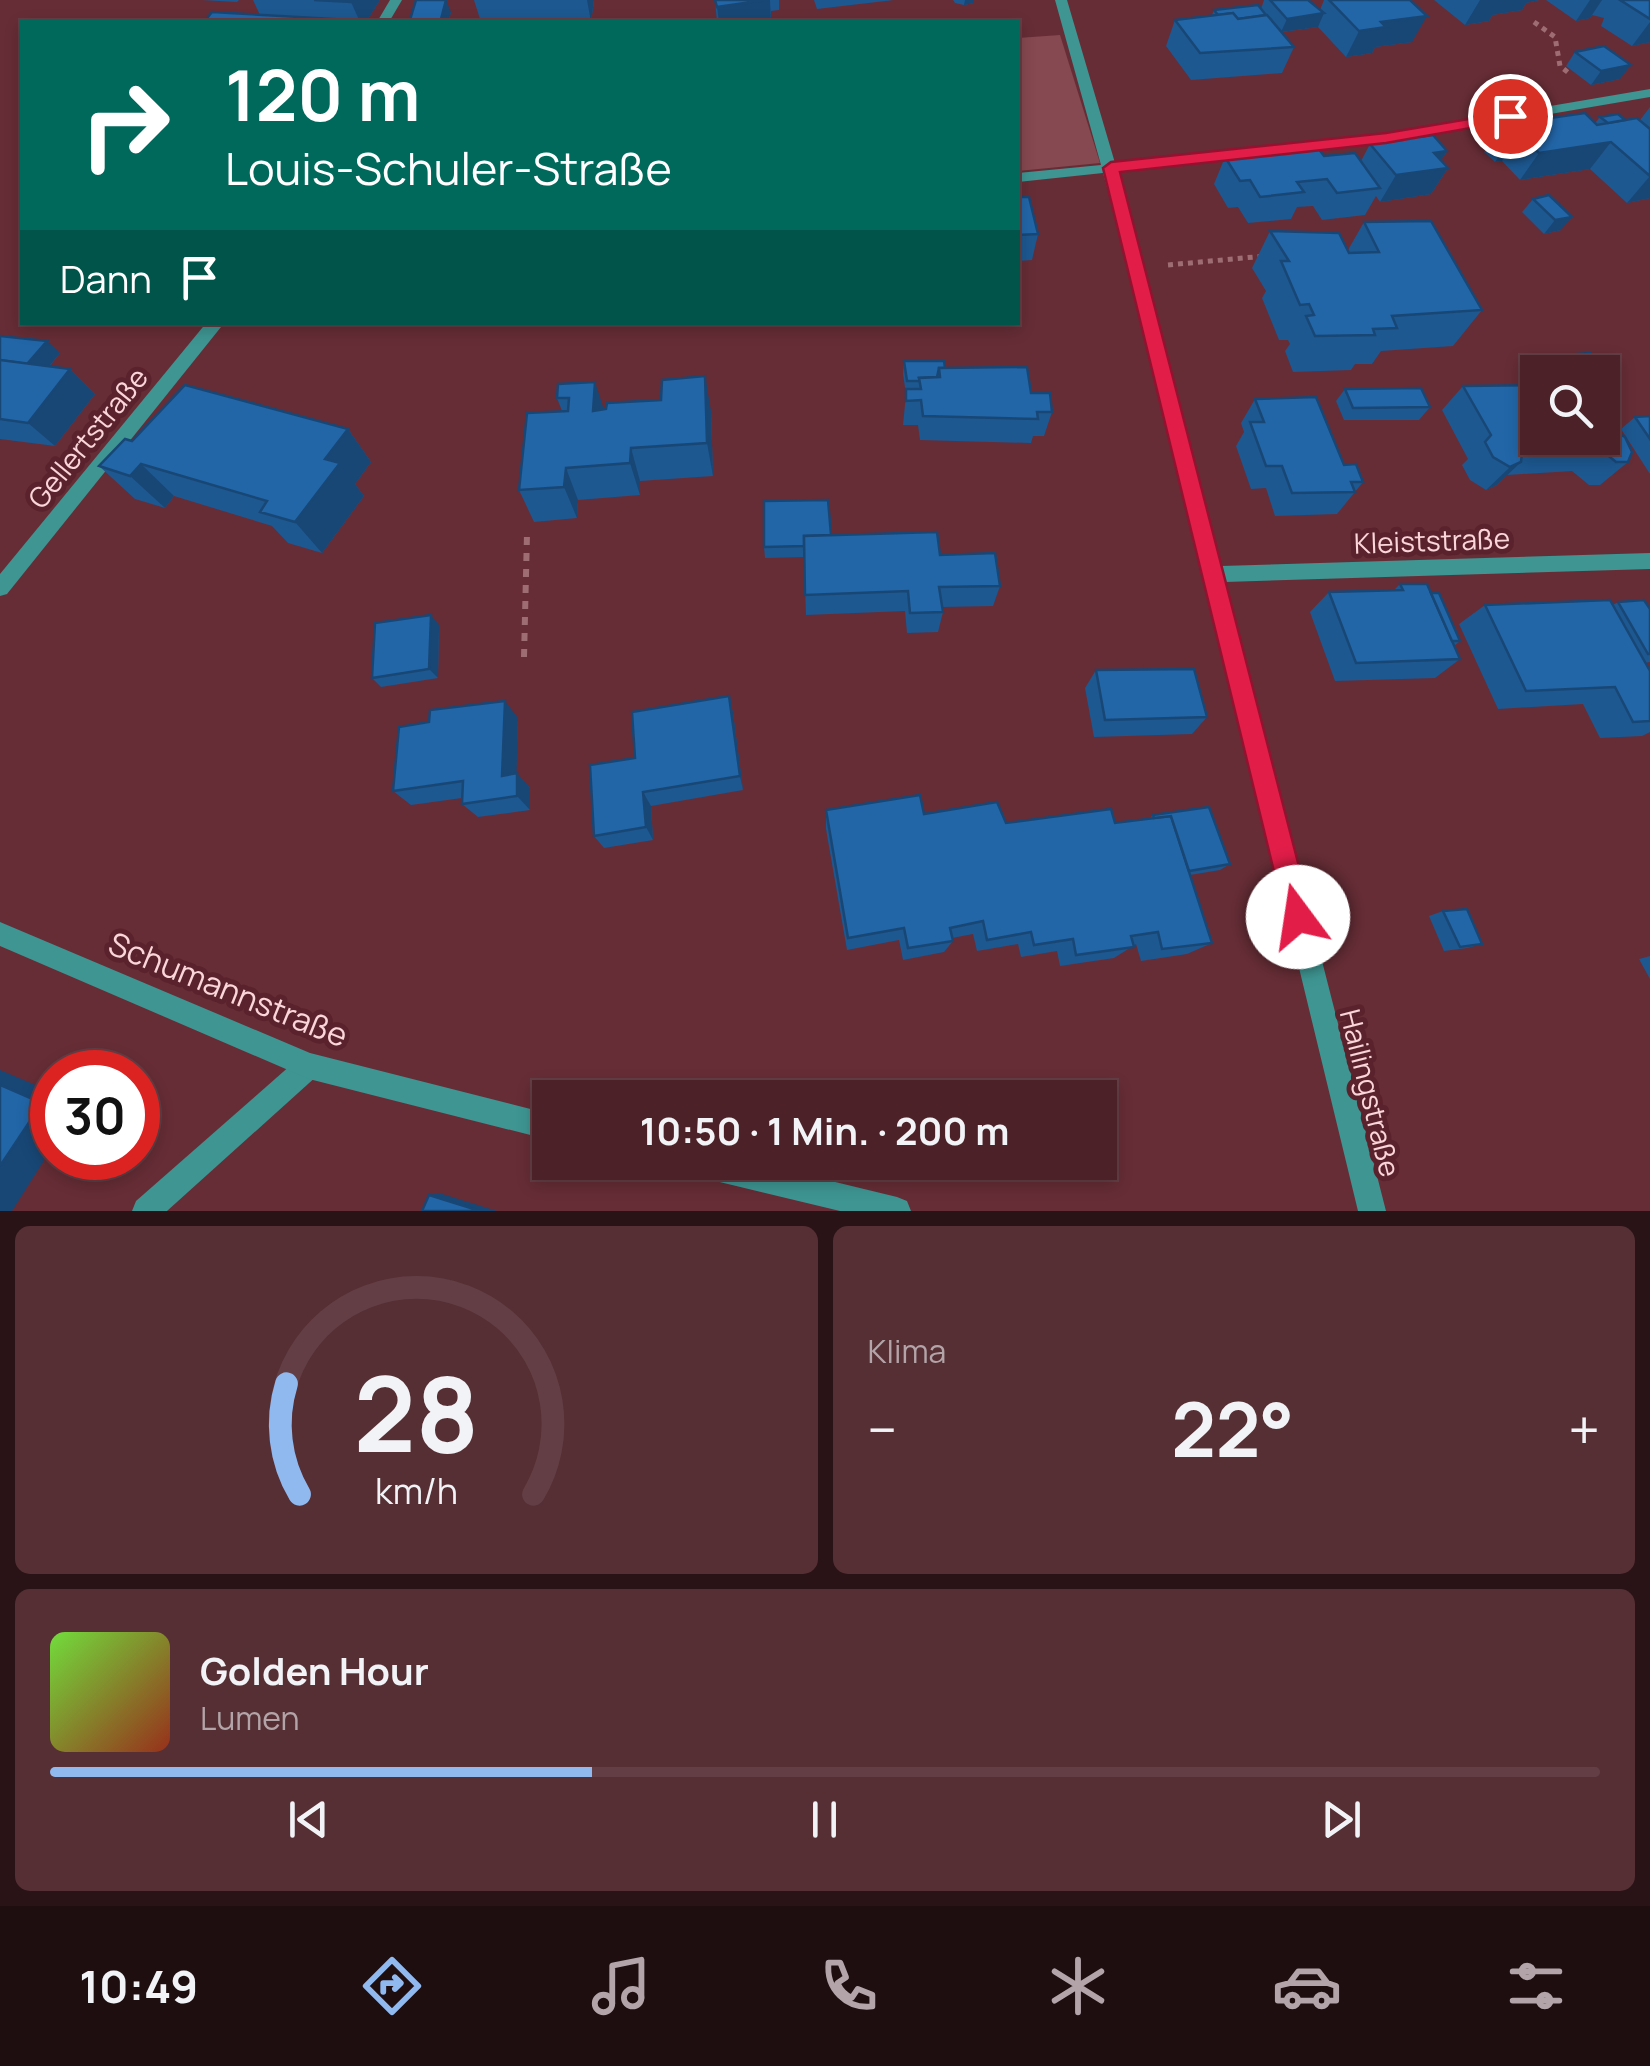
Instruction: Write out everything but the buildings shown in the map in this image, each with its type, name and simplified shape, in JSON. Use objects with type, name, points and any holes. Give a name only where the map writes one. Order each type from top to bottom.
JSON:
[{"type":"street","name":"Hailingstraße","points":[[1061,0],[1137,268],[1372,1211]]},
{"type":"street","points":[[1020,178],[1386,138],[1650,93]]},
{"type":"street","name":"Gellertstraße","points":[[0,588],[215,325]]},
{"type":"street","name":"Kleiststraße","points":[[1215,574],[1650,560]]},
{"type":"street","name":"Schumannstraße","points":[[0,934],[309,1066],[532,1123]]},
{"type":"street","points":[[146,1211],[309,1066]]},
{"type":"street","points":[[769,1180],[897,1211]]},
{"type":"path","points":[[1534,22],[1556,37],[1560,66],[1603,100]]},
{"type":"path","points":[[1137,268],[1274,256]]},
{"type":"path","points":[[524,657],[527,534]]},
{"type":"shaded area","points":[[1060,35],[1100,163],[1020,171],[1020,38]]},
{"type":"route","points":[[1298,917],[1111,168],[1386,138],[1510,116]]}]
